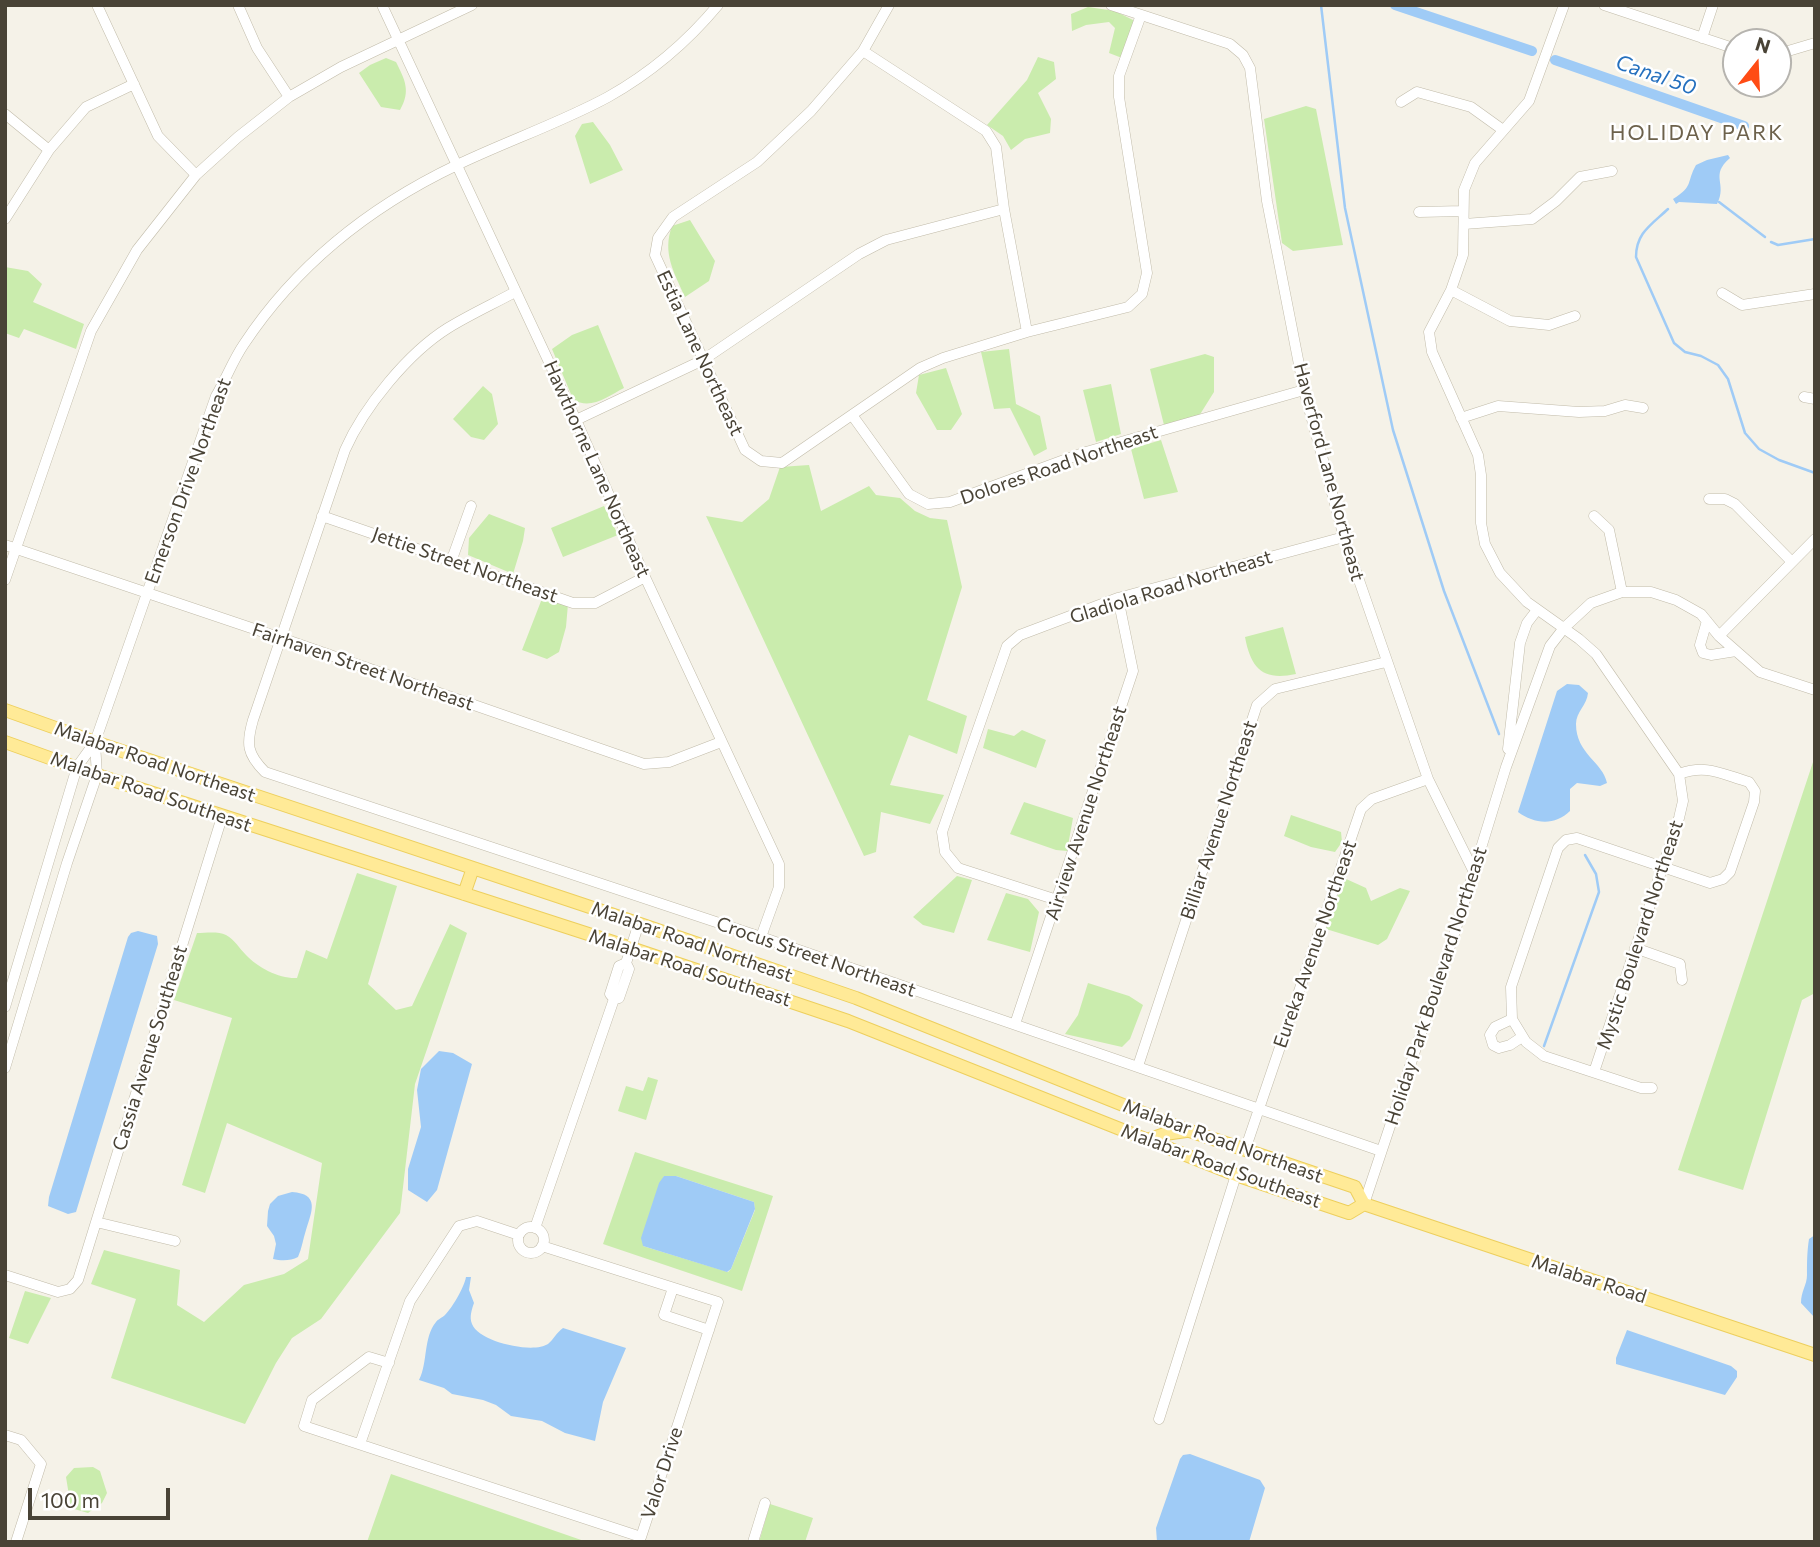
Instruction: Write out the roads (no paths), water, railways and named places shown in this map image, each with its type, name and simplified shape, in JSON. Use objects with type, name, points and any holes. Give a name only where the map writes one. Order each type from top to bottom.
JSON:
[{"type":"main road","name":"Malabar Road Northeast","points":[[5,710],[95,743],[639,923],[856,998],[1189,1131],[1355,1188],[1364,1203]]},
{"type":"main road","name":"Malabar Road Southeast","points":[[5,742],[222,817],[631,948],[848,1021],[1236,1175],[1349,1213],[1364,1203]]},
{"type":"main road","points":[[464,894],[472,868]]},
{"type":"main road","points":[[1147,1140],[1189,1131]]},
{"type":"main road","name":"Malabar Road","points":[[1364,1203],[1815,1355]]},
{"type":"street","points":[[97,5],[158,136],[196,175]]},
{"type":"street","points":[[238,5],[257,48],[289,97]]},
{"type":"street","name":"Hawthorne Lane Northeast","points":[[382,5],[779,864],[779,887],[761,937]]},
{"type":"street","points":[[5,580],[90,331],[137,250],[196,175],[238,136],[289,97],[341,67],[472,5]]},
{"type":"street","name":"Emerson Drive Northeast","points":[[95,743],[216,396],[243,346],[273,304],[305,268],[342,234],[389,202],[456,166],[608,97],[652,67],[697,30],[718,5]]},
{"type":"street","points":[[889,5],[863,51],[986,131],[996,148],[1004,209],[1027,332]]},
{"type":"street","points":[[852,415],[931,363],[1027,332],[1128,307],[1142,294],[1147,273],[1119,97],[1119,76],[1141,15],[1111,5]]},
{"type":"street","points":[[1564,5],[1529,101],[1475,163],[1464,190],[1463,256],[1451,290],[1429,332],[1432,352],[1478,455],[1481,475],[1481,523],[1485,544],[1500,573],[1537,610],[1597,654],[1679,774],[1697,768],[1749,782],[1755,791],[1754,802],[1730,872],[1723,879],[1710,883],[1577,838],[1566,840],[1558,848],[1511,986],[1513,1019],[1522,1037],[1544,1056],[1641,1088],[1652,1088]]},
{"type":"street","points":[[1604,5],[1722,44]]},
{"type":"street","points":[[1702,38],[1713,5]]},
{"type":"street","name":"Haverford Lane Northeast","points":[[1141,15],[1230,44],[1243,55],[1250,68],[1267,201],[1304,390],[1344,537],[1429,779],[1474,872]]},
{"type":"street","points":[[1792,50],[1815,43]]},
{"type":"street","name":"Estia Lane Northeast","points":[[852,415],[782,463],[761,461],[745,450],[655,255],[658,238],[673,217],[757,162],[811,111],[863,51]]},
{"type":"street","points":[[5,219],[50,150],[86,107],[134,84]]},
{"type":"street","points":[[1401,102],[1417,92],[1471,107],[1503,130]]},
{"type":"street","points":[[5,114],[50,150]]},
{"type":"street","points":[[1464,224],[1532,219],[1556,201],[1580,177],[1612,171]]},
{"type":"street","points":[[576,420],[703,360],[859,254],[886,240],[1004,209]]},
{"type":"street","points":[[1419,212],[1463,211]]},
{"type":"street","points":[[1451,290],[1510,321],[1549,326],[1575,316]]},
{"type":"street","points":[[281,638],[349,441],[364,414],[403,366],[446,329],[515,292]]},
{"type":"street","points":[[1722,293],[1742,305],[1815,294]]},
{"type":"street","name":"Dolores Road Northeast","points":[[852,415],[909,494],[928,504],[950,502],[1086,452],[1304,390]]},
{"type":"street","points":[[1461,418],[1498,406],[1579,412],[1605,411],[1625,405],[1643,408]]},
{"type":"street","points":[[1709,499],[1725,499],[1735,504],[1792,562]]},
{"type":"street","points":[[452,559],[471,506]]},
{"type":"street","name":"Jettie Street Northeast","points":[[322,516],[573,603],[595,603],[645,578]]},
{"type":"street","points":[[1594,516],[1609,530],[1622,592]]},
{"type":"street","name":"Gladiola Road Northeast","points":[[1056,900],[958,868],[945,852],[942,832],[1007,646],[1020,635],[1118,598],[1344,537]]},
{"type":"street","points":[[1719,636],[1815,539]]},
{"type":"street","name":"Fairhaven Street Northeast","points":[[5,545],[644,764],[669,762],[722,742]]},
{"type":"street","name":"Holiday Park Boulevard Northeast","points":[[1364,1203],[1506,767],[1550,646],[1564,628],[1591,603],[1622,592],[1651,592],[1676,600],[1700,614],[1719,636],[1760,672],[1815,690]]},
{"type":"street","name":"Airview Avenue Northeast","points":[[1015,1024],[1133,671],[1118,598]]},
{"type":"street","name":"Holiday Park Boulevard Northeast","points":[[1506,767],[1520,643],[1527,623],[1537,610]]},
{"type":"street","points":[[1707,621],[1700,645],[1703,653],[1711,655],[1736,651]]},
{"type":"street","name":"Crocus Street Northeast","points":[[281,638],[249,732],[248,745],[253,760],[265,772],[761,937],[1381,1151]]},
{"type":"street","name":"Billiar Avenue Northeast","points":[[1138,1066],[1257,705],[1275,689],[1386,662]]},
{"type":"street","points":[[5,1007],[77,766],[95,743]]},
{"type":"street","points":[[5,1068],[67,863],[97,775],[95,743]]},
{"type":"street","name":"Mystic Boulevard Northeast","points":[[1594,1072],[1683,801],[1679,774]]},
{"type":"street","name":"Eureka Avenue Northeast","points":[[1245,1150],[1361,809],[1372,800],[1429,779]]},
{"type":"street","name":"Cassia Avenue Southeast","points":[[5,1275],[58,1292],[70,1289],[78,1280],[222,817]]},
{"type":"street","points":[[535,1228],[614,999],[619,998],[629,969],[626,963],[639,923]]},
{"type":"street","points":[[1636,948],[1680,964],[1682,980]]},
{"type":"street","points":[[1513,1019],[1495,1027],[1490,1035],[1493,1045],[1499,1048],[1510,1045],[1522,1037]]},
{"type":"street","points":[[1159,1419],[1236,1175]]},
{"type":"street","name":"Valor Drive","points":[[360,1444],[389,1363],[410,1301],[459,1226],[477,1221],[519,1235],[519,1245],[525,1251],[532,1252],[542,1246],[718,1302],[641,1537],[304,1426],[312,1400],[369,1357],[389,1363]]},
{"type":"street","points":[[96,1222],[175,1241]]},
{"type":"street","points":[[519,1235],[527,1228],[535,1228]]},
{"type":"street","points":[[535,1228],[543,1238],[542,1246]]},
{"type":"street","points":[[673,1288],[664,1315],[709,1330]]},
{"type":"street","points":[[5,1435],[20,1440],[41,1464],[16,1542]]},
{"type":"street","points":[[752,1542],[765,1503]]},
{"type":"water","points":[[1728,155],[1730,158],[1721,170],[1721,190],[1717,204],[1676,204],[1673,199],[1687,187],[1696,165]]},
{"type":"water","points":[[1567,684],[1579,685],[1588,693],[1576,720],[1577,734],[1580,743],[1605,776],[1607,783],[1600,786],[1577,783],[1570,789],[1570,811],[1558,819],[1538,821],[1518,812],[1557,691]]},
{"type":"water","points":[[138,931],[157,936],[158,944],[76,1212],[68,1214],[48,1206],[49,1197],[128,937]]},
{"type":"water","points":[[439,1051],[453,1053],[472,1064],[437,1190],[427,1202],[408,1190],[408,1169],[421,1127],[417,1090],[421,1069]]},
{"type":"water","points":[[664,1176],[676,1176],[754,1202],[755,1209],[731,1269],[727,1272],[643,1246],[641,1238],[659,1183]]},
{"type":"water","points":[[292,1192],[307,1196],[312,1210],[298,1257],[273,1259],[276,1244],[267,1226],[268,1211],[270,1204],[278,1196]]},
{"type":"water","points":[[1815,1235],[1815,1318],[1801,1303],[1807,1279],[1809,1239]]},
{"type":"water","points":[[466,1277],[471,1277],[469,1290],[474,1303],[472,1324],[495,1341],[519,1347],[541,1347],[548,1344],[563,1328],[626,1348],[603,1402],[595,1441],[565,1433],[542,1421],[511,1416],[496,1405],[452,1394],[444,1388],[419,1380],[432,1328],[454,1303]]},
{"type":"water","points":[[1627,1330],[1731,1366],[1737,1371],[1737,1377],[1725,1395],[1616,1364]]},
{"type":"water","points":[[1190,1454],[1260,1480],[1265,1488],[1249,1542],[1157,1542],[1156,1528],[1180,1459],[1183,1455]]},
{"type":"waterway","points":[[1321,5],[1345,208],[1393,430],[1444,591],[1499,734]]},
{"type":"waterway","points":[[1395,5],[1532,51]]},
{"type":"waterway","name":"Canal 50","points":[[1555,60],[1744,126]]},
{"type":"waterway","points":[[1719,202],[1765,237]]},
{"type":"waterway","points":[[1668,209],[1642,235],[1636,257],[1674,343],[1685,352],[1701,356],[1718,365],[1728,379],[1745,433],[1759,449],[1779,460],[1815,473]]},
{"type":"waterway","points":[[1771,242],[1778,245],[1815,239]]},
{"type":"waterway","points":[[1544,1046],[1599,892],[1596,874],[1585,855]]},
{"type":"district","name":"HOLIDAY PARK","points":[[1697,133]]}]
